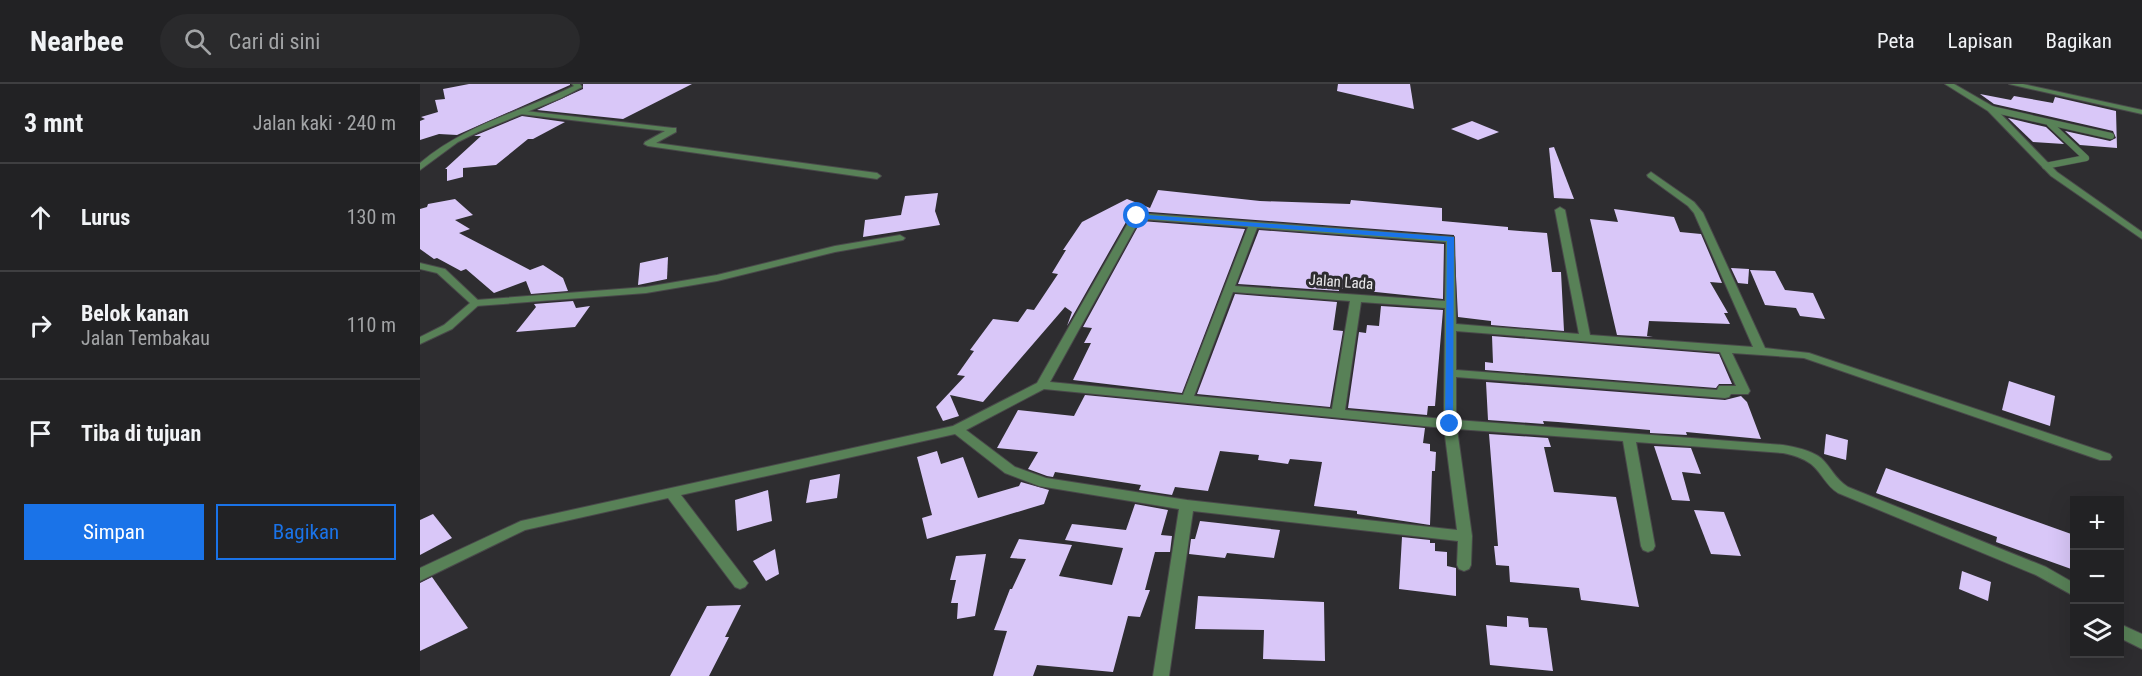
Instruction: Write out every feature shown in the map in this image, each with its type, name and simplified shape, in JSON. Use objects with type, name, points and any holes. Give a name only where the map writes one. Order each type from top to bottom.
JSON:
[{"type":"street","points":[[420,167],[437,150],[458,138],[561,96],[578,87],[576,84]]},
{"type":"street","points":[[1948,84],[1991,110],[2045,166],[2066,184],[2142,237]]},
{"type":"street","points":[[2013,84],[2142,112]]},
{"type":"street","points":[[520,112],[673,130],[648,144],[877,176]]},
{"type":"street","points":[[1651,175],[1691,204],[1698,213],[1760,350]]},
{"type":"street","points":[[1560,210],[1585,337]]},
{"type":"street","points":[[1042,385],[1137,216],[1451,239],[1450,424],[1465,536],[1464,565]]},
{"type":"street","points":[[1187,399],[1253,225]]},
{"type":"street","points":[[420,341],[448,327],[476,303],[646,290],[717,278],[835,249],[900,238]]},
{"type":"street","points":[[420,266],[441,271],[476,303]]},
{"type":"street","name":"Jalan Lada","points":[[1229,289],[1450,305]]},
{"type":"street","points":[[1338,413],[1356,298]]},
{"type":"street","points":[[1450,327],[1788,352],[1821,360],[2105,457]]},
{"type":"street","points":[[1450,373],[1725,394],[1723,389],[1744,391],[1724,348]]},
{"type":"street","points":[[420,575],[521,526],[957,429],[1042,385],[1450,424],[1797,452],[1816,462],[1826,478],[1843,490],[2041,571],[2070,588]]},
{"type":"street","points":[[957,429],[1010,470],[1026,478],[1187,505],[1465,536]]},
{"type":"street","points":[[1629,437],[1648,546]]},
{"type":"street","points":[[672,494],[740,583]]},
{"type":"street","points":[[1161,676],[1187,505]]},
{"type":"street","points":[[2124,633],[2142,642]]},
{"type":"lane","points":[[1991,110],[2111,136]]},
{"type":"lane","points":[[2045,166],[2086,158],[2048,123]]},
{"type":"building","points":[[469,84],[570,85],[457,135],[439,134],[420,140],[420,121],[425,119],[421,117],[438,112],[435,100],[445,99],[443,89]]},
{"type":"building","points":[[583,84],[692,84],[623,119],[537,110],[583,89]]},
{"type":"building","points":[[1338,84],[1410,84],[1414,109],[1337,91]]},
{"type":"building","points":[[1980,94],[2011,100],[2014,96],[2053,103],[2055,97],[2116,111],[2117,148],[2080,145],[2065,131],[2110,141],[2116,138],[2113,131],[1994,104]]},
{"type":"building","points":[[522,116],[565,122],[533,139],[528,139],[496,165],[463,168],[463,177],[447,181],[447,169],[445,169],[481,136],[474,136]]},
{"type":"building","points":[[2008,118],[2046,127],[2064,144],[2033,142]]},
{"type":"building","points":[[1472,121],[1499,132],[1478,140],[1451,129]]},
{"type":"building","points":[[1554,147],[1574,199],[1554,198],[1549,148]]},
{"type":"building","points":[[1158,190],[1260,201],[1350,204],[1351,200],[1442,208],[1442,221],[1547,233],[1552,272],[1561,272],[1564,331],[1491,325],[1491,321],[1458,317],[1454,235],[1137,211],[1130,215],[1067,326],[1072,312],[1065,307],[983,402],[950,395],[959,416],[943,421],[936,407],[965,376],[957,375],[974,351],[970,350],[993,319],[1018,322],[1027,309],[1034,310],[1058,274],[1052,273],[1066,250],[1063,250],[1082,222],[1127,199],[1150,208]]},
{"type":"building","points":[[938,193],[935,211],[940,225],[863,237],[865,220],[901,215],[905,196]]},
{"type":"building","points":[[455,199],[473,215],[455,220],[470,229],[459,233],[530,270],[543,265],[563,278],[568,291],[531,294],[526,281],[494,293],[466,269],[461,271],[437,258],[434,259],[420,249],[420,209],[427,207],[428,204]]},
{"type":"building","points":[[1614,209],[1674,217],[1680,232],[1701,234],[1722,283],[1710,282],[1728,313],[1724,313],[1730,324],[1649,321],[1647,336],[1653,337],[1617,335],[1590,219],[1618,222]]},
{"type":"building","points":[[1141,221],[1245,229],[1182,393],[1073,380],[1091,343],[1084,343],[1092,328],[1083,327]]},
{"type":"building","points":[[1259,230],[1444,244],[1443,299],[1347,289],[1339,289],[1339,291],[1238,284]]},
{"type":"building","points":[[668,257],[667,279],[638,285],[640,263]]},
{"type":"building","points":[[1731,268],[1749,269],[1748,284],[1738,283]]},
{"type":"building","points":[[1750,270],[1775,271],[1785,290],[1813,293],[1825,319],[1800,316],[1796,308],[1765,305]]},
{"type":"building","points":[[1235,294],[1337,302],[1333,330],[1343,331],[1330,407],[1197,394]]},
{"type":"building","points":[[573,301],[576,308],[590,306],[575,327],[516,332],[536,307],[534,304]]},
{"type":"building","points":[[1381,306],[1443,310],[1435,406],[1428,406],[1427,415],[1348,408],[1359,332],[1366,333],[1367,325],[1379,326]]},
{"type":"building","points":[[1492,336],[1719,354],[1732,384],[1719,384],[1716,388],[1485,370],[1485,362],[1493,363]]},
{"type":"building","points":[[2009,381],[2055,396],[2050,426],[2002,410]]},
{"type":"building","points":[[1486,382],[1725,400],[1741,396],[1747,402],[1761,439],[1686,432],[1687,435],[1650,433],[1650,430],[1558,422],[1543,421],[1544,424],[1488,420]]},
{"type":"building","points":[[1085,395],[1425,428],[1423,443],[1430,444],[1430,451],[1436,452],[1435,471],[1432,471],[1430,525],[1357,514],[1357,511],[1314,506],[1322,462],[1290,459],[1288,464],[1258,460],[1259,455],[1220,451],[1208,491],[1175,487],[1172,495],[1139,490],[1141,485],[1055,472],[1053,477],[1047,476],[1028,469],[1038,452],[997,448],[1018,410],[1074,416]]},
{"type":"building","points":[[1489,434],[1548,438],[1551,447],[1544,447],[1554,492],[1616,497],[1639,607],[1581,600],[1579,588],[1510,582],[1509,566],[1496,565],[1494,546],[1498,546]]},
{"type":"building","points":[[1826,434],[1848,440],[1846,460],[1824,454]]},
{"type":"building","points":[[1654,446],[1691,448],[1701,474],[1682,472],[1690,501],[1672,500]]},
{"type":"building","points":[[937,451],[941,464],[963,457],[978,498],[1019,486],[1021,482],[1049,490],[1044,504],[927,539],[922,518],[932,515],[917,457]]},
{"type":"building","points":[[1886,468],[2070,534],[2070,569],[1996,542],[1997,537],[1876,493]]},
{"type":"building","points":[[840,474],[837,498],[806,503],[810,480]]},
{"type":"building","points":[[768,490],[772,521],[737,531],[735,500]]},
{"type":"building","points":[[1135,504],[1168,510],[1161,535],[1172,536],[1170,552],[1155,552],[1145,590],[1150,590],[1140,617],[1128,616],[1113,672],[1037,665],[1033,676],[993,676],[1007,631],[994,630],[1010,589],[1026,559],[1010,558],[1019,539],[1072,545],[1059,576],[1112,585],[1123,548],[1065,540],[1072,524],[1126,530]]},
{"type":"building","points":[[1694,510],[1724,512],[1741,556],[1711,554]]},
{"type":"building","points":[[433,514],[452,538],[420,555],[420,520]]},
{"type":"building","points":[[1200,521],[1280,530],[1274,558],[1227,553],[1225,558],[1189,554],[1191,539],[1195,539]]},
{"type":"building","points":[[1402,537],[1430,540],[1430,543],[1435,543],[1435,551],[1447,552],[1447,566],[1456,568],[1456,596],[1399,589]]},
{"type":"building","points":[[775,549],[779,574],[766,581],[753,561]]},
{"type":"building","points":[[986,554],[975,616],[957,619],[958,603],[951,603],[956,580],[950,580],[956,556]]},
{"type":"building","points":[[1962,571],[1991,582],[1988,601],[1959,589]]},
{"type":"building","points":[[432,577],[468,628],[420,651],[420,583]]},
{"type":"building","points":[[1198,596],[1324,602],[1325,661],[1263,659],[1264,630],[1195,629]]},
{"type":"building","points":[[741,605],[725,637],[729,637],[709,676],[670,676],[707,606]]},
{"type":"building","points":[[1507,616],[1528,618],[1529,627],[1547,628],[1553,671],[1490,665],[1486,625],[1507,627]]},
{"type":"route","points":[[1137,216],[1451,239],[1450,424]]}]
